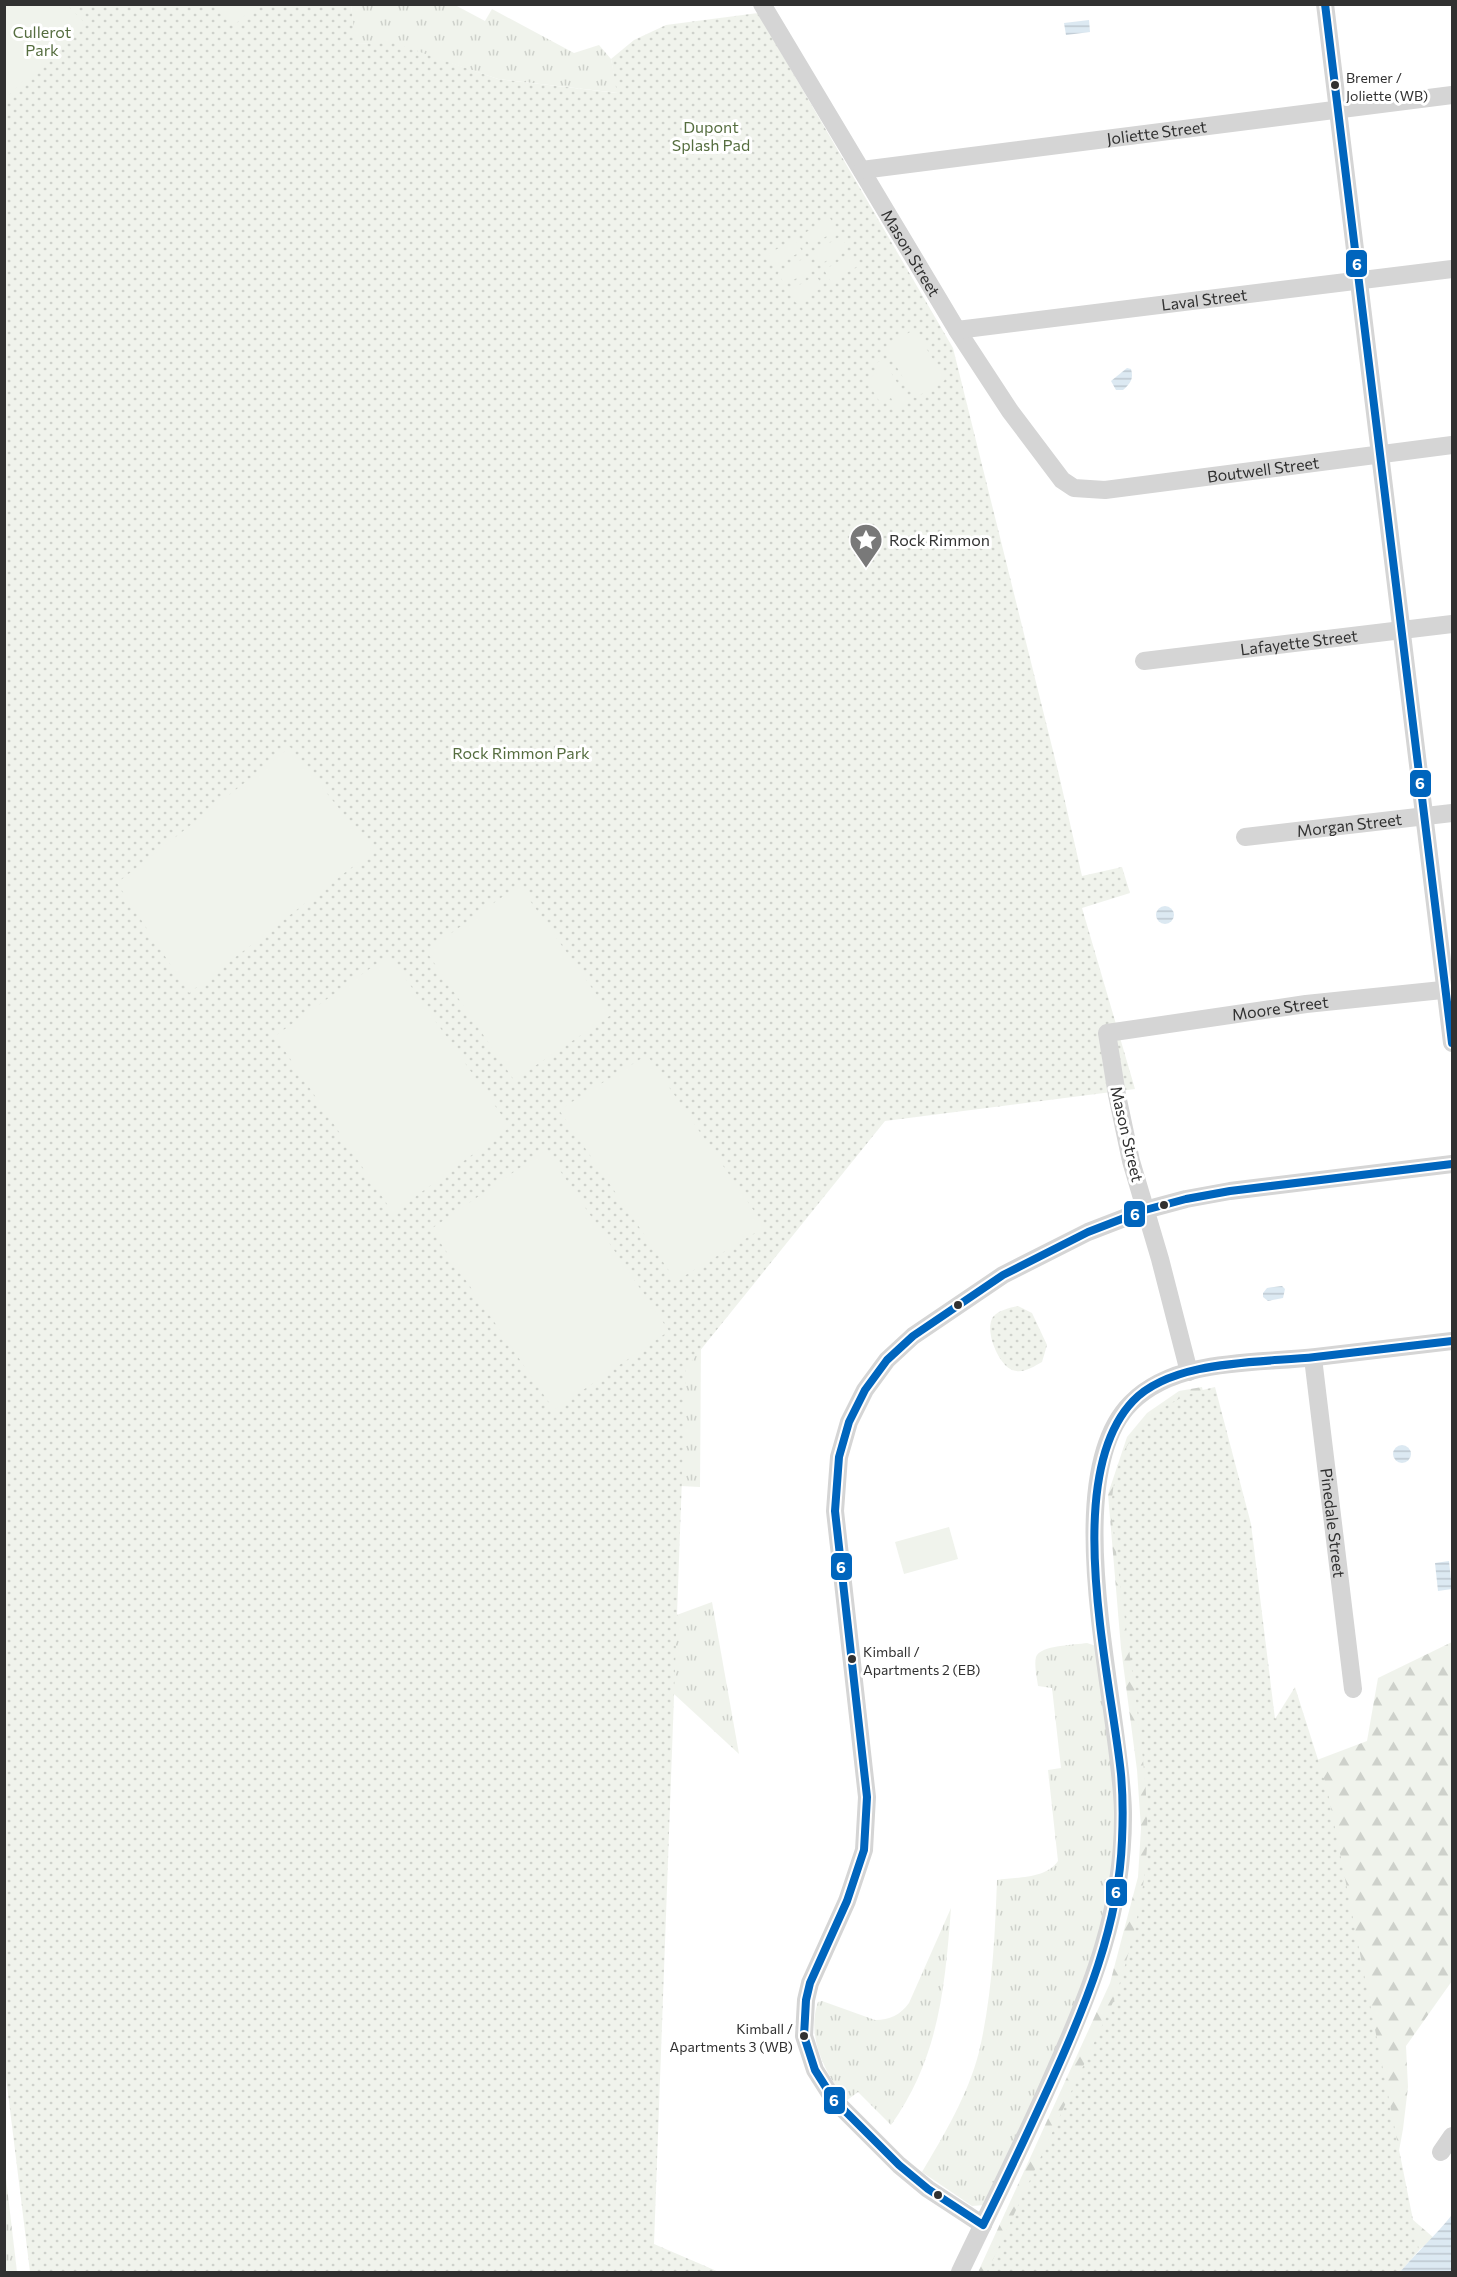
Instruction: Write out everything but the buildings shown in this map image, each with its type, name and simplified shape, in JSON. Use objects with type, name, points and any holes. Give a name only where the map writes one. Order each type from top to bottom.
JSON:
[{"type":"street","name":"Mason Street","points":[[762,4],[957,330],[1010,411],[1062,480],[1074,488]]},
{"type":"street","points":[[1325,4],[1425,816],[1449,989],[1452,1043]]},
{"type":"street","name":"Joliette Street","points":[[862,170],[1452,95]]},
{"type":"street","name":"Laval Street","points":[[957,330],[1452,269]]},
{"type":"street","name":"Boutwell Street","points":[[1074,488],[1105,490],[1452,445]]},
{"type":"street","name":"Lafayette Street","points":[[1144,662],[1452,624]]},
{"type":"street","name":"Morgan Street","points":[[1245,837],[1452,813]]},
{"type":"street","name":"Moore Street","points":[[1107,1033],[1306,1005],[1449,989]]},
{"type":"street","name":"Mason Street","points":[[1107,1033],[1116,1095],[1131,1161],[1189,1372]]},
{"type":"street","points":[[982,2224],[928,2189],[834,2100],[815,2070],[804,2036],[806,2000],[810,1983],[847,1900],[864,1850],[866,1793],[835,1511],[839,1457],[849,1422],[866,1390],[887,1360],[913,1336],[959,1303],[1032,1259],[1088,1232],[1145,1210],[1230,1191],[1452,1164]]},
{"type":"street","points":[[960,2272],[1020,2150],[1085,2004],[1103,1952],[1119,1882],[1122,1847],[1121,1776],[1102,1633],[1094,1542],[1094,1505],[1100,1469],[1111,1433],[1120,1416],[1133,1401],[1165,1381],[1189,1372],[1220,1366],[1313,1358],[1452,1341]]},
{"type":"street","name":"Pinedale Street","points":[[1313,1358],[1353,1689]]},
{"type":"street","points":[[1441,2151],[1452,2136]]},
{"type":"green space","name":"Cullerot Park","points":[[5,4],[67,5],[85,23],[5,99]]},
{"type":"green space","name":"Rock Rimmon Park","points":[[4,5],[351,5],[356,44],[391,42],[498,79],[617,93],[611,59],[634,40],[666,25],[758,13],[953,348],[1082,876],[1122,867],[1130,893],[1082,908],[1135,1089],[885,1121],[686,1368],[654,2244],[719,2272],[30,2272],[4,2061]]},
{"type":"green space","points":[[214,5],[257,5],[233,26]]},
{"type":"green space","points":[[351,5],[455,5],[485,21],[492,9],[574,53],[599,45],[611,59],[618,93],[498,79],[391,43],[355,44]]},
{"type":"green space","points":[[830,218],[837,230],[810,246],[803,234]]},
{"type":"green space","points":[[841,236],[848,248],[821,264],[814,252]]},
{"type":"green space","points":[[795,239],[802,251],[775,266],[768,254]]},
{"type":"green space","points":[[851,254],[858,266],[831,282],[824,270]]},
{"type":"green space","points":[[806,257],[812,269],[785,285],[778,273]]},
{"type":"green space","points":[[816,275],[823,287],[796,303],[789,291]]},
{"type":"green space","points":[[915,329],[945,380],[915,398],[885,347]]},
{"type":"green space","points":[[883,359],[908,401],[896,408],[891,398],[881,404],[866,380],[879,372],[875,364]]},
{"type":"green space","points":[[290,747],[373,851],[189,993],[117,883]]},
{"type":"green space","points":[[519,885],[611,1015],[514,1080],[426,951]]},
{"type":"green space","points":[[389,955],[510,1127],[393,1213],[275,1036]]},
{"type":"green space","points":[[647,1055],[765,1227],[676,1281],[559,1110]]},
{"type":"green space","points":[[546,1150],[669,1331],[554,1410],[431,1229]]},
{"type":"green space","points":[[1018,1306],[1032,1313],[1047,1345],[1042,1362],[1020,1371],[1012,1370],[1002,1361],[997,1354],[990,1330],[995,1315]]},
{"type":"green space","points":[[701,1340],[700,1487],[641,1484],[635,1421]]},
{"type":"green space","points":[[1202,1387],[1277,1733],[1309,1763],[1367,1741],[1378,1678],[1452,1642],[1452,1981],[1406,2046],[1408,2087],[1390,2200],[1434,2238],[1419,2250],[1400,2272],[978,2272],[1110,1983],[1138,1877],[1141,1828],[1137,1770],[1121,1648],[1108,1494],[1127,1437],[1147,1413],[1179,1391]]},
{"type":"green space","points":[[1215,1387],[1251,1524],[1275,1719],[1295,1687],[1327,1788],[1419,2250],[1400,2272],[987,2272],[1115,1998],[1140,1905],[1147,1847],[1146,1789],[1112,1520],[1117,1471],[1136,1433],[1151,1417],[1169,1404],[1190,1394]]},
{"type":"green space","points":[[949,1527],[958,1559],[904,1574],[895,1542]]},
{"type":"green space","points":[[712,1602],[739,1754],[648,1670],[644,1627]]},
{"type":"green space","points":[[1087,1643],[1096,1646],[1114,1771],[1115,1867],[1087,1985],[985,2205],[972,2206],[922,2172],[962,2099],[979,2052],[990,1988],[997,1880],[1038,1874],[1053,1867],[1058,1861],[1048,1770],[1061,1768],[1052,1688],[1038,1686],[1036,1657],[1044,1650],[1051,1648]]},
{"type":"green space","points":[[951,1908],[946,1966],[937,2021],[920,2074],[891,2125],[858,2092],[846,2101],[831,2078],[816,2041],[814,2029],[818,2002],[822,2001],[875,2020],[890,2018],[898,2014],[909,2003]]},
{"type":"green space","points":[[5,2170],[17,2272],[5,2272]]},
{"type":"shaded area","points":[[1089,20],[1090,32],[1066,35],[1064,23]]},
{"type":"shaded area","points":[[1127,368],[1131,369],[1131,381],[1123,390],[1116,390],[1111,381]]},
{"type":"shaded area","points":[[1165,906],[1171,909],[1174,915],[1171,921],[1165,924],[1159,921],[1156,915],[1159,909]]},
{"type":"shaded area","points":[[1282,1286],[1285,1289],[1283,1298],[1268,1301],[1263,1297],[1267,1288]]},
{"type":"shaded area","points":[[1402,1445],[1408,1448],[1411,1454],[1408,1460],[1402,1463],[1396,1460],[1393,1454],[1396,1448]]},
{"type":"shaded area","points":[[1449,1561],[1452,1589],[1438,1591],[1435,1563]]},
{"type":"shaded area","points":[[1452,2215],[1452,2272],[1400,2272],[1440,2230]]},
{"type":"transit line","name":"6","points":[[1325,4],[1452,1043]]},
{"type":"transit line","name":"6","points":[[1452,1164],[1230,1191],[1186,1199],[1145,1210],[1088,1232],[1003,1275],[913,1336],[887,1360],[865,1390],[849,1422],[839,1457],[835,1511],[867,1797],[864,1850],[847,1901],[810,1983],[806,2000],[804,2036],[815,2070],[834,2100],[899,2165],[928,2189],[983,2225],[1076,2025],[1098,1965],[1114,1904],[1122,1840],[1122,1790],[1101,1634],[1094,1527],[1099,1478],[1111,1435],[1133,1401],[1150,1387],[1194,1370],[1245,1362],[1315,1357],[1452,1341]]},
{"type":"place","name":"Bremer / Joliette (WB)","points":[[1335,85]]},
{"type":"place","name":"Rock Rimmon","points":[[866,569]]},
{"type":"place","name":"Kimball / Apartments 2 (EB)","points":[[852,1659]]},
{"type":"place","name":"Kimball / Apartments 3 (WB)","points":[[804,2036]]},
{"type":"park label","name":"Dupont Splash Pad","points":[[711,136]]}]
